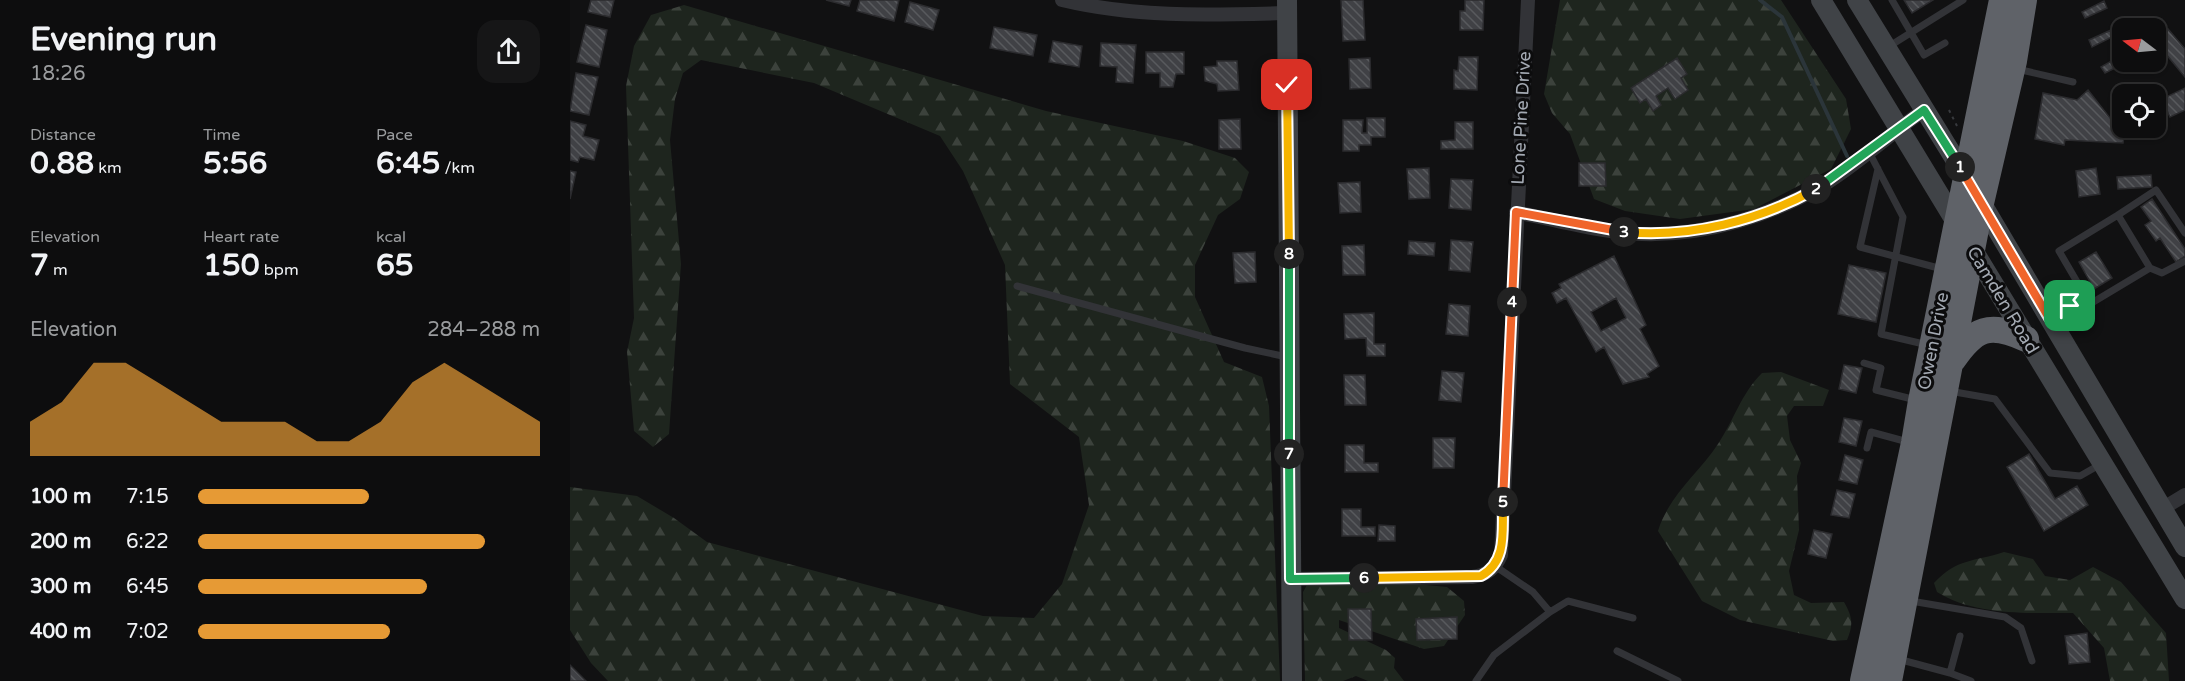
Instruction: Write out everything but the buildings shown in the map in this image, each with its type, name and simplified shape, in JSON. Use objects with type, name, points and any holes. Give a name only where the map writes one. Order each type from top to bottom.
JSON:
[{"type":"highway","name":"Owen Drive","points":[[1891,670],[1893,598],[1920,401],[2002,0]]},
{"type":"highway","name":"Owen Drive","points":[[1863,681],[1893,598],[1947,391],[1981,203],[2013,68],[2024,0]]},
{"type":"highway","points":[[1953,360],[1969,337],[1987,330],[2008,331],[2026,339]]},
{"type":"street","points":[[1062,0],[1117,10],[1172,15],[1287,7],[1292,681]]},
{"type":"street","name":"Lone Pine Drive","points":[[1495,566],[1501,555],[1528,0]]},
{"type":"street","name":"Camden Road","points":[[1821,0],[2185,599]]},
{"type":"street","name":"Camden Road","points":[[1857,0],[1966,177],[2185,547]]},
{"type":"street","points":[[1516,212],[1581,225],[1644,234],[1705,229],[1766,212],[1799,198],[1826,183],[1924,110]]},
{"type":"street","points":[[2162,509],[2185,495]]},
{"type":"street","points":[[1290,579],[1472,577],[1481,576],[1495,566]]},
{"type":"lane","points":[[1892,0],[1924,55],[1945,43]]},
{"type":"lane","points":[[1886,48],[1963,0]]},
{"type":"lane","points":[[2013,68],[2073,82]]},
{"type":"lane","points":[[1869,152],[1903,217],[1881,334],[1931,346]]},
{"type":"lane","points":[[1878,169],[1860,247],[1946,270]]},
{"type":"lane","points":[[2150,268],[2090,304],[2059,251],[2156,190],[2185,233]]},
{"type":"lane","points":[[2118,215],[2150,268],[2162,273],[2185,261]]},
{"type":"lane","points":[[1017,286],[1289,358]]},
{"type":"lane","points":[[2049,318],[2086,297]]},
{"type":"lane","points":[[1864,363],[1881,368],[1876,390],[1920,401]]},
{"type":"lane","points":[[1947,391],[1995,399],[2050,473],[2080,476],[2102,463]]},
{"type":"lane","points":[[1867,448],[1871,432],[1914,443]]},
{"type":"lane","points":[[1495,566],[1533,591],[1550,612]]},
{"type":"lane","points":[[1893,598],[2005,617],[2021,628],[2032,661]]},
{"type":"lane","points":[[1476,681],[1494,655],[1568,601],[1633,618]]},
{"type":"lane","points":[[1950,673],[1960,636]]},
{"type":"lane","points":[[1617,651],[1678,681]]},
{"type":"lane","points":[[1891,670],[1950,673],[1971,681]]},
{"type":"path","points":[[1949,110],[1959,132]]},
{"type":"green space","points":[[1560,0],[1781,0],[1846,99],[1851,129],[1831,169],[1754,209],[1680,219],[1625,211],[1594,199],[1570,134],[1552,113],[1544,94]]},
{"type":"green space","points":[[684,5],[1046,111],[1183,141],[1235,158],[1249,172],[1240,199],[1218,215],[1195,265],[1195,297],[1224,362],[1262,377],[1269,406],[1280,681],[608,681],[591,663],[570,630],[570,487],[637,496],[674,518],[707,542],[983,616],[1034,618],[1062,584],[1089,505],[1079,437],[1010,384],[1005,265],[963,171],[940,136],[814,83],[701,60],[683,73],[675,99],[670,140],[681,264],[669,434],[653,447],[634,431],[627,352],[634,318],[626,86],[634,46],[651,15]]},
{"type":"green space","points":[[1781,372],[1829,390],[1823,406],[1794,406],[1787,416],[1790,440],[1801,463],[1797,476],[1799,530],[1789,571],[1794,595],[1811,603],[1844,602],[1851,620],[1847,640],[1833,641],[1740,620],[1702,601],[1658,531],[1669,506],[1718,444],[1755,381],[1762,373]]},
{"type":"green space","points":[[2004,552],[2033,559],[2045,576],[2070,580],[2093,567],[2121,582],[2166,633],[2169,681],[2110,681],[2104,648],[2073,613],[2003,612],[1968,605],[1937,592],[1934,583],[1950,569],[1966,562]]},
{"type":"green space","points":[[1405,583],[1447,587],[1464,601],[1465,615],[1444,646],[1424,649],[1339,620],[1339,628],[1386,650],[1395,658],[1394,668],[1404,681],[1368,681],[1356,676],[1343,681],[1305,681],[1303,592],[1307,585]]},
{"type":"waterway","points":[[1760,0],[1782,17],[1847,156]]},
{"type":"route","points":[[1287,85],[1290,579],[1472,577],[1481,576],[1492,570],[1498,563],[1501,555],[1516,212],[1614,231],[1644,234],[1687,231],[1729,224],[1766,212],[1826,183],[1924,110],[2049,318],[2070,306]]}]
